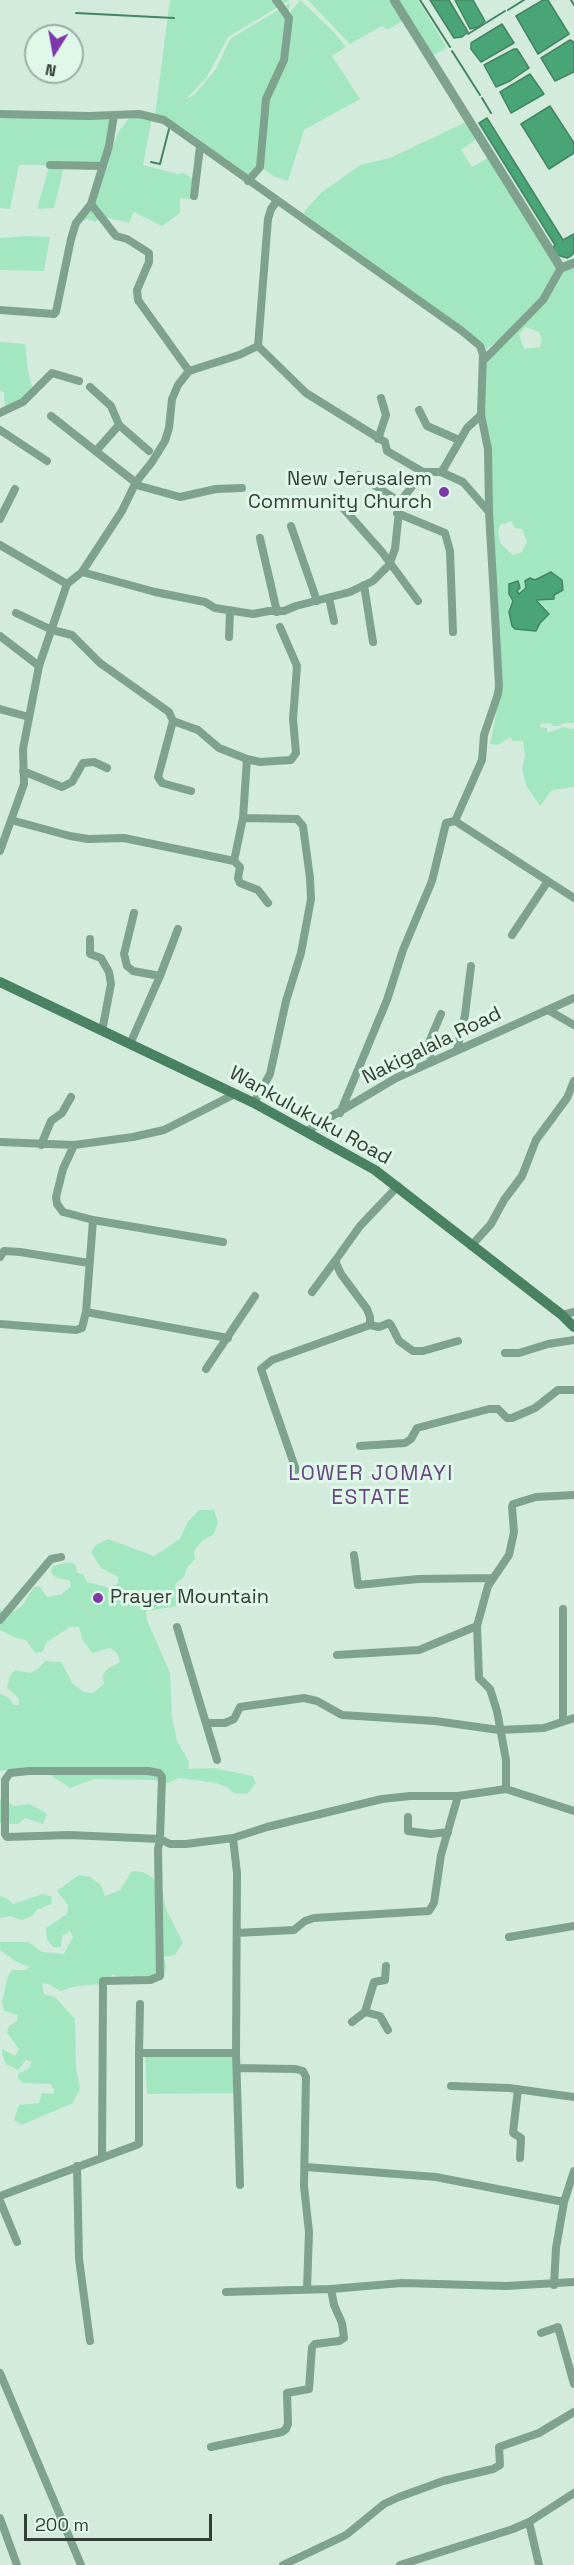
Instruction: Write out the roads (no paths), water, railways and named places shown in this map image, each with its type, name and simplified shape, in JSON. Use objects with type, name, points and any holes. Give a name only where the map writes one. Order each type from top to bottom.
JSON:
[{"type":"main road","name":"Wankulukuku Road","points":[[0,982],[254,1103],[307,1131],[398,1186],[471,1246],[562,1315],[574,1327]]},
{"type":"street","points":[[248,181],[260,167],[266,99],[284,60],[289,18],[276,0]]},
{"type":"street","points":[[394,0],[561,268]]},
{"type":"street","points":[[0,114],[140,114],[165,120],[480,346],[484,360],[481,415],[488,449],[489,512],[499,685],[484,735],[482,760],[455,821]]},
{"type":"street","points":[[0,310],[54,314],[56,312],[71,239],[76,223],[91,204],[109,146],[114,115]]},
{"type":"street","points":[[194,196],[200,147]]},
{"type":"street","points":[[50,165],[102,166]]},
{"type":"street","points":[[258,346],[268,219],[271,208],[277,201]]},
{"type":"street","points":[[91,204],[116,236],[127,239],[149,253],[149,262],[137,290],[138,300],[189,371]]},
{"type":"street","points":[[484,360],[543,300],[561,268],[574,263]]},
{"type":"street","points":[[0,851],[4,830],[11,820],[24,784],[23,749],[39,666],[67,584],[82,572],[122,511],[136,482],[152,462],[168,434],[172,399],[178,385],[189,371],[239,355],[258,346]]},
{"type":"street","points":[[258,346],[306,393],[385,442],[387,451],[423,472],[441,471],[463,482],[489,512]]},
{"type":"street","points":[[0,413],[23,402],[52,373],[79,381]]},
{"type":"street","points":[[90,387],[111,406],[119,425],[148,451]]},
{"type":"street","points":[[378,439],[386,415],[381,398]]},
{"type":"street","points":[[419,410],[427,426],[459,440]]},
{"type":"street","points":[[441,471],[451,458],[467,428],[481,415]]},
{"type":"street","points":[[51,416],[140,486],[180,497],[216,489],[242,488]]},
{"type":"street","points":[[96,451],[119,425]]},
{"type":"street","points":[[0,429],[47,461]]},
{"type":"street","points":[[82,572],[154,592],[205,602],[215,608],[253,614],[277,612],[329,598],[373,581],[389,565],[395,549],[397,513],[400,502],[423,472]]},
{"type":"street","points":[[359,475],[400,502]]},
{"type":"street","points":[[0,519],[15,489]]},
{"type":"street","points":[[336,500],[382,552],[389,565],[418,601]]},
{"type":"street","points":[[397,513],[445,533],[450,551],[453,632]]},
{"type":"street","points":[[291,526],[317,601]]},
{"type":"street","points":[[260,538],[277,612]]},
{"type":"street","points":[[0,545],[67,584]]},
{"type":"street","points":[[364,585],[373,642]]},
{"type":"street","points":[[329,598],[334,621]]},
{"type":"street","points":[[229,637],[230,611]]},
{"type":"street","points":[[16,613],[52,630],[72,635],[100,663],[169,711],[173,721],[158,777],[162,783],[190,791]]},
{"type":"street","points":[[173,721],[198,730],[219,747],[247,759],[260,762],[291,760],[296,753],[293,719],[297,666],[280,627]]},
{"type":"street","points":[[0,636],[39,666]]},
{"type":"street","points":[[0,709],[29,717]]},
{"type":"street","points":[[234,861],[243,818],[247,759]]},
{"type":"street","points":[[23,771],[62,787],[72,782],[83,763],[94,762],[107,768]]},
{"type":"street","points":[[243,818],[297,819],[303,826],[311,899],[301,953],[286,1001],[270,1074],[254,1103]]},
{"type":"street","points":[[11,820],[70,836],[88,839],[124,838],[234,861],[240,867],[238,878],[240,883],[258,890],[268,903]]},
{"type":"street","points":[[340,1113],[387,1000],[403,950],[432,881],[446,823],[455,821],[574,898]]},
{"type":"street","points":[[512,935],[548,881]]},
{"type":"street","points":[[134,913],[124,954],[127,966],[133,971],[160,976]]},
{"type":"street","points":[[130,1044],[178,929]]},
{"type":"street","points":[[90,939],[90,954],[100,958],[107,965],[111,984],[102,1031]]},
{"type":"street","points":[[457,1050],[465,1015],[471,966]]},
{"type":"street","name":"Nakigalala Road","points":[[307,1131],[385,1084],[574,998]]},
{"type":"street","points":[[548,1010],[574,1025]]},
{"type":"street","points":[[434,1061],[423,1048],[427,1047],[441,1014]]},
{"type":"street","points":[[471,1246],[491,1224],[504,1200],[522,1176],[541,1131],[571,1099],[574,1081]]},
{"type":"street","points":[[0,1142],[74,1145],[133,1137],[164,1130],[235,1094]]},
{"type":"street","points":[[41,1145],[51,1121],[62,1113],[71,1097]]},
{"type":"street","points":[[74,1145],[56,1197],[57,1204],[63,1212],[93,1220],[223,1242]]},
{"type":"street","points":[[312,1292],[360,1226],[398,1186]]},
{"type":"street","points":[[0,1324],[76,1330],[82,1328],[86,1312],[93,1220]]},
{"type":"street","points":[[0,1255],[4,1251],[20,1252],[90,1263]]},
{"type":"street","points":[[335,1261],[341,1274],[367,1309],[370,1325]]},
{"type":"street","points":[[206,1369],[255,1296]]},
{"type":"street","points":[[86,1312],[228,1338]]},
{"type":"street","points":[[562,1315],[574,1312]]},
{"type":"street","points":[[296,1470],[261,1369],[273,1360],[370,1325],[379,1327],[388,1323],[399,1341],[413,1351],[423,1351],[458,1341]]},
{"type":"street","points":[[505,1353],[519,1353],[548,1344],[574,1340]]},
{"type":"street","points":[[360,1446],[405,1443],[411,1439],[417,1428],[489,1409],[498,1409],[507,1418],[512,1418],[535,1408],[558,1390],[574,1390]]},
{"type":"street","points":[[506,1789],[506,1761],[497,1711],[490,1689],[479,1678],[477,1626],[488,1586],[509,1555],[514,1532],[513,1504],[536,1497],[574,1495]]},
{"type":"street","points":[[354,1555],[358,1585],[418,1579],[493,1578]]},
{"type":"street","points":[[0,1620],[51,1559],[61,1557]]},
{"type":"street","points":[[563,1609],[563,1720]]},
{"type":"street","points":[[337,1656],[419,1650],[477,1626]]},
{"type":"street","points":[[177,1627],[217,1760]]},
{"type":"street","points":[[206,1724],[225,1723],[234,1719],[240,1707],[308,1698],[342,1715],[435,1721],[499,1730],[544,1728],[574,1718]]},
{"type":"street","points":[[102,2156],[103,1981],[150,1980],[160,1976],[158,1849],[160,1839],[162,1831],[162,1777],[155,1771],[10,1773],[5,1780],[5,1834],[7,1837],[69,1835],[160,1839],[170,1844],[186,1844],[233,1838],[267,1827],[382,1799],[410,1796],[458,1796],[506,1789],[574,1810]]},
{"type":"street","points":[[237,1933],[294,1930],[305,1921],[314,1918],[429,1911],[434,1903],[441,1855],[458,1796]]},
{"type":"street","points":[[408,1817],[408,1831],[448,1832]]},
{"type":"street","points":[[233,1838],[237,1873],[236,2052],[240,2185]]},
{"type":"street","points":[[509,1937],[574,1926]]},
{"type":"street","points":[[352,2022],[366,2012],[374,1982],[385,1980],[386,1966]]},
{"type":"street","points":[[0,2196],[139,2144],[140,2004]]},
{"type":"street","points":[[366,2012],[380,2016],[388,2030]]},
{"type":"street","points":[[138,2053],[236,2052]]},
{"type":"street","points":[[238,2068],[303,2071],[307,2085],[304,2186],[309,2232],[307,2289]]},
{"type":"street","points":[[451,2086],[518,2089],[574,2097]]},
{"type":"street","points":[[518,2089],[513,2133],[521,2138],[520,2158]]},
{"type":"street","points":[[77,2166],[79,2259],[90,2341]]},
{"type":"street","points":[[306,2167],[436,2177],[564,2202]]},
{"type":"street","points":[[554,2285],[556,2248],[564,2202],[574,2171]]},
{"type":"street","points":[[0,2201],[17,2242]]},
{"type":"street","points":[[226,2292],[331,2289],[411,2283],[470,2286],[574,2283]]},
{"type":"street","points":[[211,2447],[282,2432],[286,2429],[287,2393],[309,2389],[312,2347],[315,2344],[339,2341],[344,2338],[342,2323],[334,2305],[331,2289]]},
{"type":"street","points":[[541,2332],[558,2328],[574,2384]]},
{"type":"street","points":[[0,2373],[81,2565]]},
{"type":"street","points":[[283,2565],[345,2535],[384,2504],[399,2497],[443,2481],[493,2469],[500,2465],[499,2447],[539,2433],[574,2412]]},
{"type":"street","points":[[400,2565],[530,2522],[574,2493]]},
{"type":"street","points":[[0,2518],[17,2565]]},
{"type":"street","points":[[530,2522],[539,2565]]},
{"type":"waterway","points":[[420,0],[450,47]]},
{"type":"waterway","points":[[508,10],[524,0]]},
{"type":"waterway","points":[[571,0],[574,5]]},
{"type":"waterway","points":[[468,34],[505,11]]},
{"type":"waterway","points":[[76,13],[174,18]]},
{"type":"waterway","points":[[452,51],[480,95]]},
{"type":"waterway","points":[[482,98],[491,113]]},
{"type":"waterway","points":[[151,162],[160,164],[169,129]]},
{"type":"place","name":"New Jerusalem Community Church","points":[[444,492]]},
{"type":"place","name":"Prayer Mountain","points":[[98,1598]]},
{"type":"district","name":"LOWER JOMAYI ESTATE","points":[[371,1486]]}]
